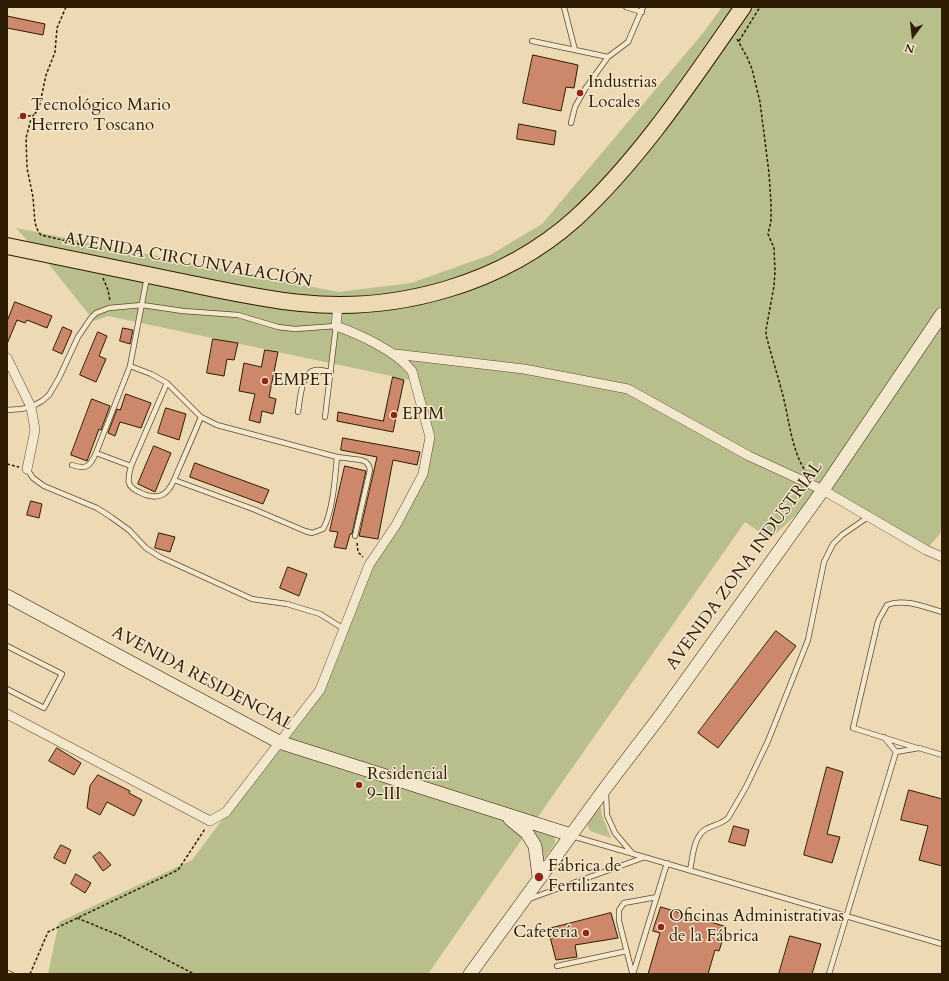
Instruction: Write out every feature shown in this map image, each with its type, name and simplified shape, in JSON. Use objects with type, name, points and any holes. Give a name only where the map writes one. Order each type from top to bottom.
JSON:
[{"type":"highway","name":"AVENIDA CIRCUNVALACIÓN","points":[[7,246],[271,299],[303,303],[338,305],[383,304],[414,298],[454,287],[495,271],[526,255],[554,236],[603,192],[627,165],[698,71],[743,7]]},
{"type":"main road","name":"AVENIDA ZONA INDUSTRIAL","points":[[470,974],[524,901],[539,877],[665,708],[823,490],[942,314]]},
{"type":"main road","name":"AVENIDA RESIDENCIAL","points":[[7,596],[279,742],[570,835]]},
{"type":"main road","points":[[506,815],[527,833],[535,846],[539,877]]},
{"type":"street","points":[[7,714],[210,821],[226,812],[320,690],[369,565],[396,525],[424,474],[430,436],[412,371],[405,362],[393,354],[350,331],[336,326],[338,305]]},
{"type":"street","points":[[393,354],[524,369],[628,389],[749,456],[823,490],[926,550],[942,557]]},
{"type":"street","points":[[7,358],[31,407],[35,430],[27,469]]},
{"type":"street","points":[[412,371],[419,363],[432,358]]},
{"type":"lane","points":[[564,7],[575,50]]},
{"type":"lane","points":[[571,124],[575,107],[585,88],[608,57],[628,42],[642,9],[626,7]]},
{"type":"lane","points":[[532,41],[608,57]]},
{"type":"lane","points":[[72,465],[84,468],[88,466],[92,462],[96,453],[130,366],[147,275]]},
{"type":"lane","points":[[7,410],[31,407],[42,402],[49,395],[54,388],[78,337],[96,313],[109,308],[142,305],[171,310],[238,315],[278,327],[295,329],[336,326],[325,417]]},
{"type":"lane","points":[[130,366],[151,374],[167,383],[201,417],[217,425],[337,457],[366,462],[370,470],[355,536]]},
{"type":"lane","points":[[298,412],[303,384],[305,377],[309,372],[315,370],[330,372]]},
{"type":"lane","points":[[167,383],[131,466],[128,480],[129,485],[133,490],[149,496],[160,496],[165,494],[174,480],[201,417]]},
{"type":"lane","points":[[96,453],[131,466]]},
{"type":"lane","points":[[174,480],[253,509],[298,529],[312,533],[323,529],[326,523],[333,494],[337,457]]},
{"type":"lane","points":[[27,469],[33,478],[44,486],[92,506],[111,517],[129,530],[146,548],[160,557],[252,599],[287,604],[320,614],[344,629]]},
{"type":"lane","points":[[690,870],[694,849],[701,833],[706,829],[725,822],[728,818],[746,787],[768,741],[808,640],[824,562],[833,544],[842,535],[868,517]]},
{"type":"lane","points":[[942,612],[912,604],[895,602],[886,605],[878,621],[853,728],[942,755]]},
{"type":"lane","points":[[7,646],[62,674],[44,708],[7,689]]},
{"type":"lane","points":[[884,737],[896,752]]},
{"type":"lane","points":[[896,752],[920,748]]},
{"type":"lane","points":[[829,974],[896,752]]},
{"type":"lane","points":[[606,787],[607,815],[615,833],[632,853]]},
{"type":"lane","points":[[570,835],[942,944]]},
{"type":"lane","points":[[524,901],[646,857]]},
{"type":"lane","points":[[633,974],[668,863]]},
{"type":"lane","points":[[633,974],[619,921],[619,910],[624,903],[657,897]]},
{"type":"lane","points":[[557,966],[627,951]]},
{"type":"path","points":[[66,7],[56,33],[54,56],[46,75],[39,108],[30,124],[26,138],[27,168],[33,197],[35,223],[38,231],[41,235],[79,244],[85,250],[106,284],[110,297],[109,308]]},
{"type":"path","points":[[739,41],[760,7]]},
{"type":"path","points":[[727,29],[739,41],[752,69],[760,102],[770,190],[771,221],[768,234],[774,248],[775,271],[766,335],[799,457],[805,471],[809,476]]},
{"type":"path","points":[[18,118],[34,115]]},
{"type":"path","points":[[355,536],[358,552],[369,565]]},
{"type":"path","points":[[30,974],[48,932],[178,870],[210,821]]},
{"type":"path","points":[[77,918],[120,936],[194,974]]},
{"type":"green space","points":[[722,7],[942,7],[942,531],[926,550],[823,490],[770,539],[745,522],[530,828],[550,833],[555,838],[555,844],[542,861],[529,829],[428,974],[48,974],[59,922],[192,860],[320,690],[369,565],[423,474],[430,437],[415,381],[108,316],[94,321],[48,263],[16,228],[338,292],[411,283],[490,255],[542,224],[703,33]]},
{"type":"green space","points":[[600,802],[602,815],[611,838],[590,831],[587,824]]},
{"type":"building","points":[[7,16],[45,24],[43,35],[7,28]]},
{"type":"building","points":[[533,55],[578,65],[574,88],[566,87],[561,111],[523,103]]},
{"type":"building","points":[[519,124],[556,131],[554,145],[517,139]]},
{"type":"building","points":[[15,302],[52,316],[47,328],[27,320],[25,323],[17,320],[7,344],[7,322]]},
{"type":"building","points":[[63,327],[72,331],[62,354],[53,350]]},
{"type":"building","points":[[123,328],[133,330],[130,344],[120,341]]},
{"type":"building","points":[[98,332],[107,336],[99,356],[106,359],[96,382],[80,375]]},
{"type":"building","points":[[213,339],[238,343],[234,360],[227,359],[224,376],[207,373]]},
{"type":"building","points":[[265,350],[278,352],[269,397],[276,399],[273,414],[262,411],[260,423],[249,420],[255,394],[239,391],[244,363],[261,367]]},
{"type":"building","points":[[393,377],[404,380],[393,432],[337,421],[338,412],[383,421]]},
{"type":"building","points":[[126,394],[151,403],[141,428],[120,422],[115,436],[108,433],[117,409],[120,410]]},
{"type":"building","points":[[92,399],[110,406],[101,430],[99,429],[87,461],[71,455]]},
{"type":"building","points":[[166,408],[186,414],[179,440],[158,433]]},
{"type":"building","points":[[343,438],[420,452],[417,465],[393,460],[378,539],[359,536],[377,457],[341,450]]},
{"type":"building","points":[[154,446],[171,453],[155,492],[138,484]]},
{"type":"building","points":[[195,463],[269,490],[263,504],[190,477]]},
{"type":"building","points":[[345,466],[366,471],[352,534],[350,534],[346,549],[334,547],[338,532],[330,531]]},
{"type":"building","points":[[31,501],[42,504],[39,518],[27,515]]},
{"type":"building","points":[[159,533],[175,537],[170,552],[155,548]]},
{"type":"building","points":[[288,567],[307,574],[299,596],[280,588]]},
{"type":"building","points":[[776,631],[796,646],[718,748],[698,733]]},
{"type":"building","points":[[57,748],[81,763],[74,775],[49,761]]},
{"type":"building","points":[[827,767],[843,772],[827,834],[840,837],[832,863],[804,855]]},
{"type":"building","points":[[98,775],[130,791],[129,793],[142,800],[134,816],[107,802],[100,815],[87,808],[90,786]]},
{"type":"building","points":[[909,790],[942,799],[942,866],[919,860],[928,826],[901,820]]},
{"type":"building","points":[[734,826],[749,830],[745,846],[729,842]]},
{"type":"building","points":[[61,845],[71,850],[65,864],[54,858]]},
{"type":"building","points":[[100,852],[111,865],[103,871],[93,857]]},
{"type":"building","points":[[76,874],[91,883],[85,893],[71,884]]},
{"type":"building","points":[[661,907],[727,927],[719,951],[715,950],[708,974],[648,974],[660,933],[653,931]]},
{"type":"building","points":[[611,913],[618,938],[575,945],[577,957],[556,960],[548,929]]},
{"type":"building","points":[[790,936],[821,944],[812,974],[779,974]]},
{"type":"railway","points":[[7,972],[12,974]]},
{"type":"place","name":"Industrias Locales","points":[[580,93]]},
{"type":"place","name":"Tecnológico Mario Herrero Toscano","points":[[23,116]]},
{"type":"place","name":"EMPET","points":[[265,381]]},
{"type":"place","name":"EPIM","points":[[394,415]]},
{"type":"place","name":"Residencial 9-III","points":[[359,785]]},
{"type":"place","name":"Fábrica de Fertilizantes","points":[[539,877]]},
{"type":"place","name":"Oficinas Administrativas de la Fábrica","points":[[661,927]]},
{"type":"place","name":"Cafetería","points":[[586,933]]}]
